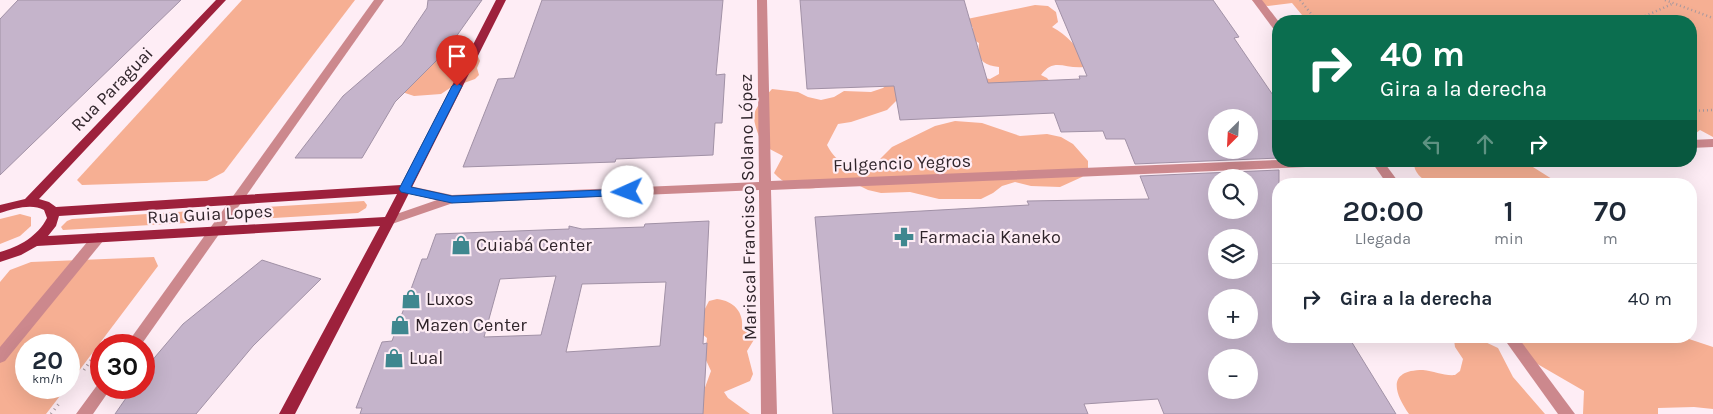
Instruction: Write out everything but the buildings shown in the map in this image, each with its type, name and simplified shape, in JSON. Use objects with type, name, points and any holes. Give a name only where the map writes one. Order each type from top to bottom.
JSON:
[{"type":"main road","name":"Rua Paraguai","points":[[28,203],[221,0]]},
{"type":"main road","points":[[287,414],[389,221],[501,0]]},
{"type":"main road","name":"Rua Guia Lopes","points":[[52,212],[405,189]]},
{"type":"main road","points":[[0,209],[28,203],[46,205],[52,212],[53,218],[50,226],[32,242],[0,257]]},
{"type":"main road","name":"Rua Guia Lopes","points":[[32,242],[389,221]]},
{"type":"street","points":[[141,334],[379,0]]},
{"type":"street","name":"Mariscal Francisco Solano López","points":[[762,0],[768,414]]},
{"type":"street","points":[[1257,0],[1272,20]]},
{"type":"street","points":[[1697,144],[1713,143]]},
{"type":"street","name":"Fulgencio Yegros","points":[[405,189],[452,199],[1272,165]]},
{"type":"street","points":[[1381,167],[1390,178]]},
{"type":"street","name":"Fulgencio Yegros","points":[[389,221],[452,199]]},
{"type":"street","points":[[0,357],[98,238]]},
{"type":"street","points":[[1514,343],[1567,414]]},
{"type":"street","points":[[84,414],[95,399]]},
{"type":"path","points":[[1300,0],[1312,15]]},
{"type":"path","points":[[1665,0],[1713,18]]},
{"type":"path","points":[[1648,15],[1673,4]]},
{"type":"path","points":[[1697,111],[1713,110]]},
{"type":"shaded area","points":[[242,0],[355,0],[224,172],[207,181],[82,185],[77,180]]},
{"type":"shaded area","points":[[1252,0],[1713,0],[1713,137],[1700,130],[1697,132],[1697,15],[1302,15],[1292,3],[1268,6],[1256,4]]},
{"type":"shaded area","points":[[1035,5],[1048,6],[1056,12],[1058,22],[1052,27],[1067,37],[1088,58],[1084,67],[1050,66],[1041,75],[1050,82],[900,97],[887,110],[851,122],[838,124],[827,145],[831,152],[845,164],[872,167],[892,147],[935,126],[955,121],[982,123],[1020,136],[1047,134],[1061,137],[1073,144],[1088,161],[1088,170],[1082,177],[1060,187],[1031,186],[1015,182],[1002,186],[981,199],[939,199],[910,192],[881,193],[868,190],[846,179],[818,188],[799,187],[790,185],[774,173],[783,156],[762,145],[754,120],[759,104],[772,89],[798,92],[821,100],[834,97],[844,91],[871,92],[883,88],[897,76],[963,74],[990,79],[999,74],[999,67],[989,65],[980,58],[979,43],[966,36],[973,28],[967,19]]},
{"type":"shaded area","points":[[452,46],[469,49],[476,54],[480,61],[477,68],[479,75],[475,79],[450,88],[441,94],[414,96],[402,92],[444,47]]},
{"type":"shaded area","points":[[1415,167],[1533,167],[1550,178],[1421,178]]},
{"type":"shaded area","points":[[364,201],[367,205],[366,208],[358,213],[257,219],[254,215],[266,207]]},
{"type":"shaded area","points":[[192,211],[199,215],[193,221],[186,223],[63,230],[61,227],[72,219]]},
{"type":"shaded area","points":[[20,214],[31,217],[31,226],[20,236],[0,244],[0,219]]},
{"type":"shaded area","points":[[154,257],[158,266],[107,334],[90,334],[90,356],[80,369],[80,334],[15,334],[15,399],[58,399],[46,414],[0,414],[0,282],[10,270],[31,262]]},
{"type":"shaded area","points":[[717,299],[728,302],[737,308],[741,317],[742,329],[755,338],[747,351],[753,374],[750,381],[724,392],[728,398],[750,414],[700,414],[703,393],[711,371],[705,358],[707,338],[695,328],[709,301]]},
{"type":"shaded area","points":[[1697,342],[1713,347],[1713,409],[1694,407],[1658,408],[1658,414],[1583,414],[1584,391],[1527,358],[1508,343]]},
{"type":"shaded area","points":[[1454,343],[1487,343],[1498,348],[1513,377],[1545,414],[1409,414],[1397,390],[1399,378],[1412,371],[1423,370],[1455,375],[1460,371],[1463,359]]},
{"type":"place","name":"Farmacia Kaneko","points":[[904,237]]},
{"type":"place","name":"Cuiabá Center","points":[[461,245]]},
{"type":"place","name":"Luxos","points":[[411,299]]},
{"type":"place","name":"Mazen Center","points":[[400,325]]},
{"type":"place","name":"Lual","points":[[394,358]]},
{"type":"route","points":[[457,86],[405,189],[452,199],[628,192]]}]
